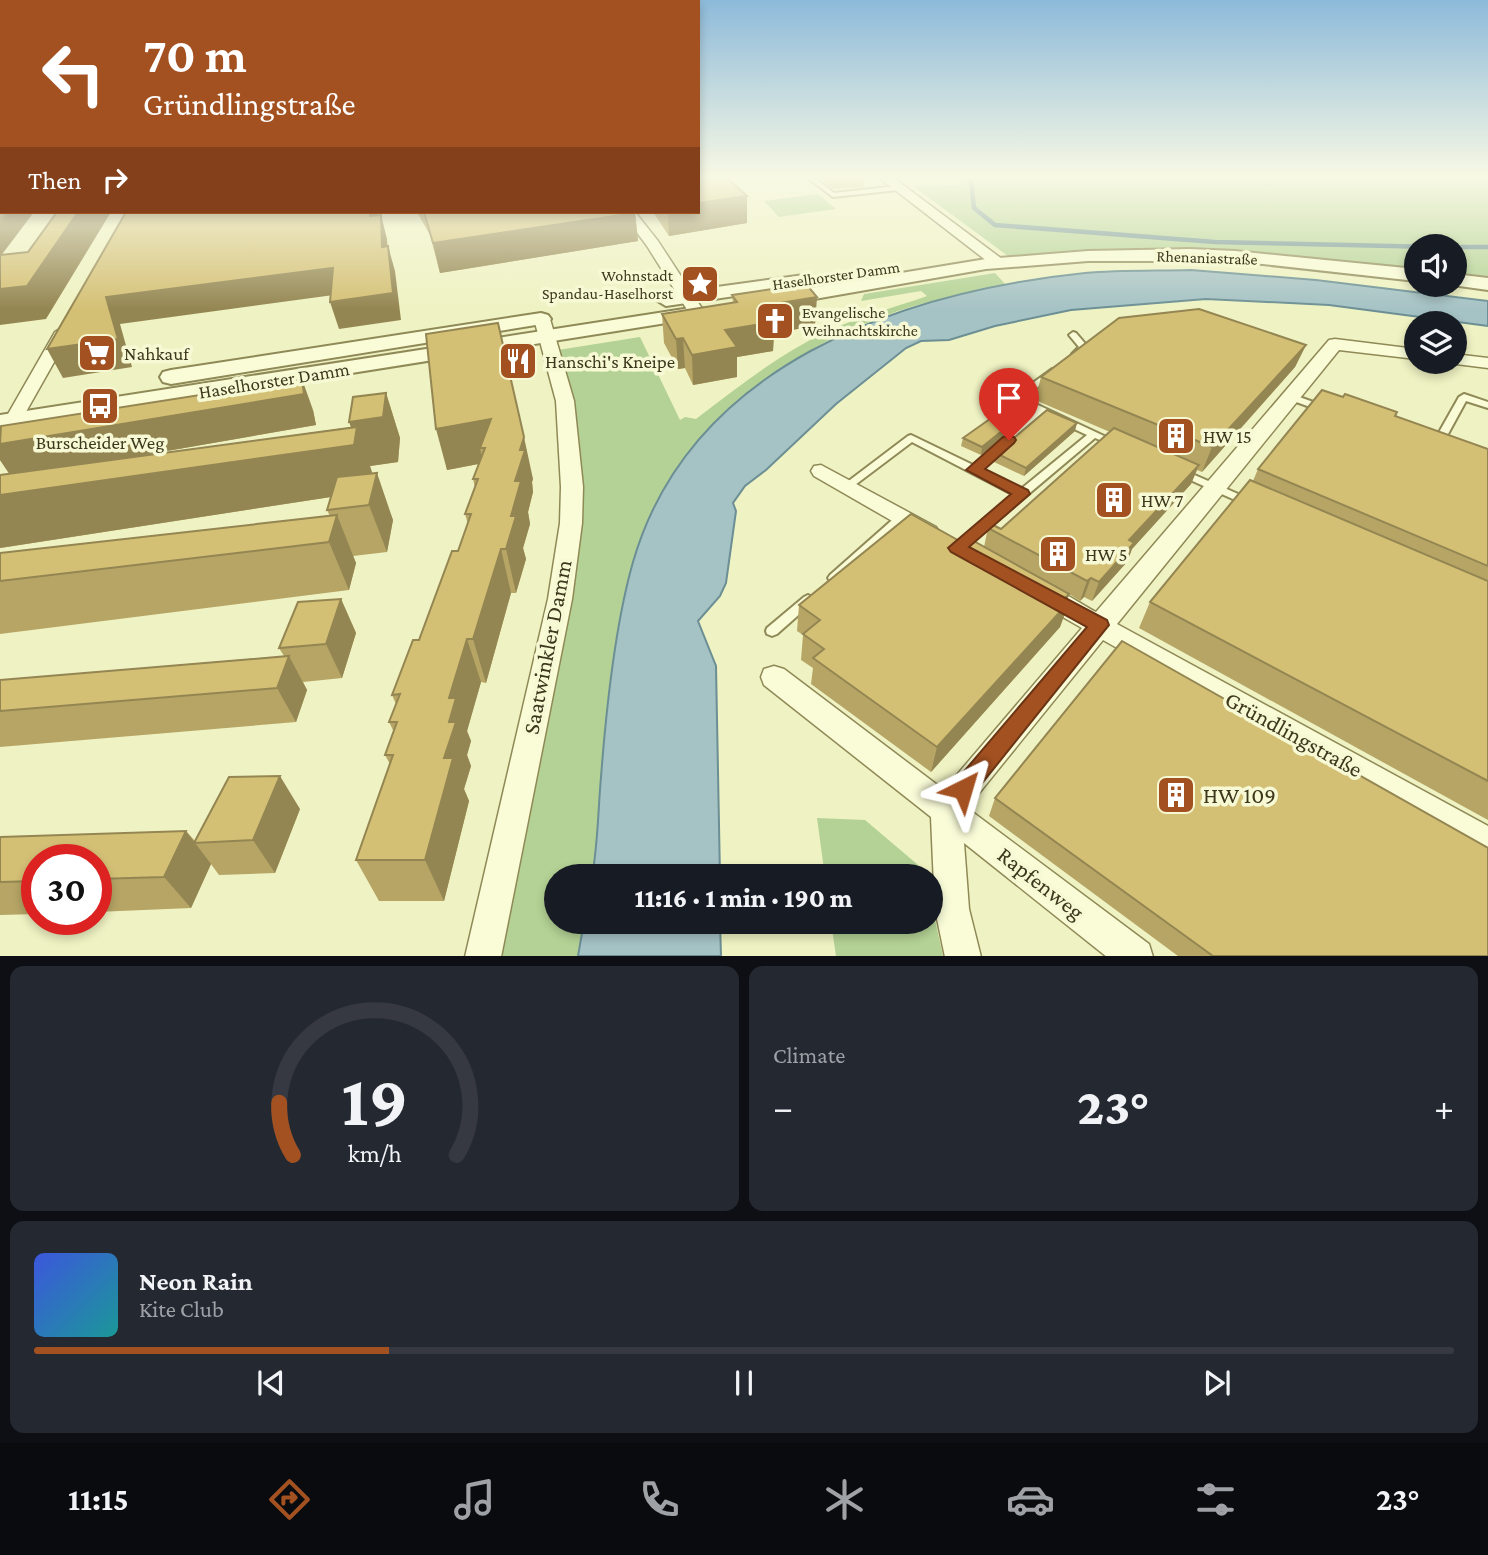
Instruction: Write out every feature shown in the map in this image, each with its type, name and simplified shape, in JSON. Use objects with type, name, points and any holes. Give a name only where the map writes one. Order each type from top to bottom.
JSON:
[{"type":"street","points":[[634,221],[692,305]]},
{"type":"street","points":[[944,221],[992,263]]},
{"type":"street","name":"Rhenaniastraße","points":[[992,263],[1088,256],[1190,254],[1317,263],[1404,274]]},
{"type":"street","name":"Haselhorster Damm","points":[[10,411],[692,305],[992,263]]},
{"type":"street","points":[[1467,282],[1488,284]]},
{"type":"street","points":[[0,450],[10,411],[72,316]]},
{"type":"street","name":"Saatwinkler Damm","points":[[483,956],[560,598],[570,523],[572,486],[565,401],[545,328]]},
{"type":"street","points":[[1325,329],[1335,345]]},
{"type":"street","points":[[1335,345],[1404,353]]},
{"type":"street","points":[[963,956],[952,909],[946,810],[1335,345]]},
{"type":"street","points":[[1467,361],[1488,363]]},
{"type":"street","points":[[821,471],[981,561]]},
{"type":"street","name":"Gründlingstraße","points":[[1028,587],[1488,843]]},
{"type":"street","name":"Rapfenweg","points":[[774,677],[1135,956]]},
{"type":"lane","points":[[1073,335],[1084,347],[1016,399],[1130,450]]},
{"type":"lane","points":[[1291,397],[1330,411]]},
{"type":"lane","points":[[1422,444],[1435,449],[1464,397],[1488,405]]},
{"type":"lane","points":[[974,470],[1043,411]]},
{"type":"lane","points":[[957,548],[1094,434]]},
{"type":"lane","points":[[847,486],[911,438],[1022,494]]},
{"type":"lane","points":[[1167,466],[1265,509]]},
{"type":"lane","points":[[772,631],[903,517]]},
{"type":"green space","points":[[960,221],[1488,221],[1488,279],[1467,277],[1467,234],[1404,234],[1404,270],[1242,253],[1131,251],[1008,256]]},
{"type":"green space","points":[[995,273],[1007,286],[898,311],[822,344],[755,387],[698,442],[652,511],[594,864],[544,864],[544,934],[582,934],[578,956],[497,956],[580,520],[577,434],[570,392],[558,350],[640,337],[680,420],[685,417],[696,419],[759,372],[808,341],[850,322],[927,296],[921,291],[861,301],[864,294]]},
{"type":"green space","points":[[817,818],[865,820],[917,864],[823,864]]},
{"type":"green space","points":[[833,934],[938,934],[943,956],[836,956]]},
{"type":"water","points":[[1191,270],[1316,280],[1404,291],[1404,297],[1455,297],[1488,301],[1488,326],[1467,323],[1467,311],[1404,311],[1404,315],[1329,305],[1206,299],[1071,310],[995,326],[949,340],[921,341],[906,348],[836,404],[766,470],[745,486],[733,503],[736,511],[726,583],[720,596],[698,621],[716,666],[720,864],[594,864],[616,640],[633,562],[661,494],[702,436],[752,389],[811,351],[876,321],[944,298],[1015,283],[1085,273]]},
{"type":"water","points":[[582,934],[720,934],[721,956],[578,956]]},
{"type":"building","points":[[51,221],[72,221],[27,286],[0,289],[0,255],[28,252]]},
{"type":"building","points":[[121,221],[381,221],[382,247],[388,246],[393,293],[330,302],[333,268],[106,297],[118,339],[47,349]]},
{"type":"building","points":[[427,221],[584,221],[433,243]]},
{"type":"building","points":[[806,284],[817,297],[762,306],[774,322],[725,330],[737,347],[692,355],[683,338],[676,339],[662,314],[737,302],[732,295]]},
{"type":"building","name":"HW 15","points":[[1199,309],[1306,345],[1212,447],[1041,377],[1119,318]]},
{"type":"building","points":[[498,323],[524,437],[520,450],[525,450],[515,481],[521,481],[511,516],[516,516],[506,549],[501,549],[473,639],[467,639],[449,698],[456,698],[449,722],[456,722],[444,758],[453,758],[425,860],[356,860],[393,755],[385,755],[397,722],[389,722],[400,694],[392,695],[413,640],[419,640],[452,551],[458,551],[471,514],[465,514],[478,479],[473,479],[485,448],[480,448],[491,419],[436,429],[426,334]]},
{"type":"building","points":[[302,379],[304,394],[0,444],[1,426]]},
{"type":"building","points":[[1322,390],[1343,397],[1345,394],[1397,412],[1395,416],[1488,449],[1488,566],[1258,469]]},
{"type":"building","points":[[386,393],[383,417],[349,422],[353,397]]},
{"type":"building","points":[[1018,399],[1034,405],[982,447],[963,438]]},
{"type":"building","points":[[1047,410],[1077,423],[1026,468],[996,453]]},
{"type":"building","points":[[357,427],[354,445],[0,495],[0,475]]},
{"type":"building","points":[[1114,428],[1199,465],[1129,540],[1134,543],[1099,582],[1091,578],[1087,581],[988,528],[993,525],[1001,529]]},
{"type":"building","points":[[377,473],[369,505],[327,510],[337,477]]},
{"type":"building","points":[[1250,480],[1488,581],[1488,781],[1150,602]]},
{"type":"building","points":[[911,514],[965,544],[970,539],[1069,594],[1064,599],[1069,602],[937,747],[813,658],[824,649],[803,634],[820,620],[799,605]]},
{"type":"building","points":[[337,515],[329,542],[0,581],[0,553]]},
{"type":"building","points":[[341,599],[326,644],[279,648],[298,602]]},
{"type":"building","name":"HW 109","points":[[1122,641],[1488,848],[1488,956],[1213,956],[995,798]]},
{"type":"building","points":[[289,656],[277,688],[0,711],[0,680]]},
{"type":"building","points":[[280,776],[253,840],[194,843],[229,777]]},
{"type":"building","points":[[186,831],[164,877],[112,879],[112,844],[21,844],[21,881],[0,882],[0,837]]},
{"type":"waterway","points":[[990,221],[995,225],[1215,242],[1404,246]]},
{"type":"waterway","points":[[1467,247],[1488,247]]},
{"type":"place","name":"Wohnstadt Spandau-Haselhorst","points":[[700,284]]},
{"type":"place","name":"Evangelische Weihnachtskirche","points":[[775,321]]},
{"type":"place","name":"Nahkauf","points":[[97,353]]},
{"type":"place","name":"Hanschi's Kneipe","points":[[518,361]]},
{"type":"place","name":"Burscheider Weg","points":[[100,406]]},
{"type":"place","name":"HW 15","points":[[1176,436]]},
{"type":"place","name":"HW 7","points":[[1114,500]]},
{"type":"place","name":"HW 5","points":[[1058,554]]},
{"type":"place","name":"HW 109","points":[[1176,795]]},
{"type":"route","points":[[963,789],[1100,625],[957,548],[1022,494],[974,470],[1009,440]]}]
